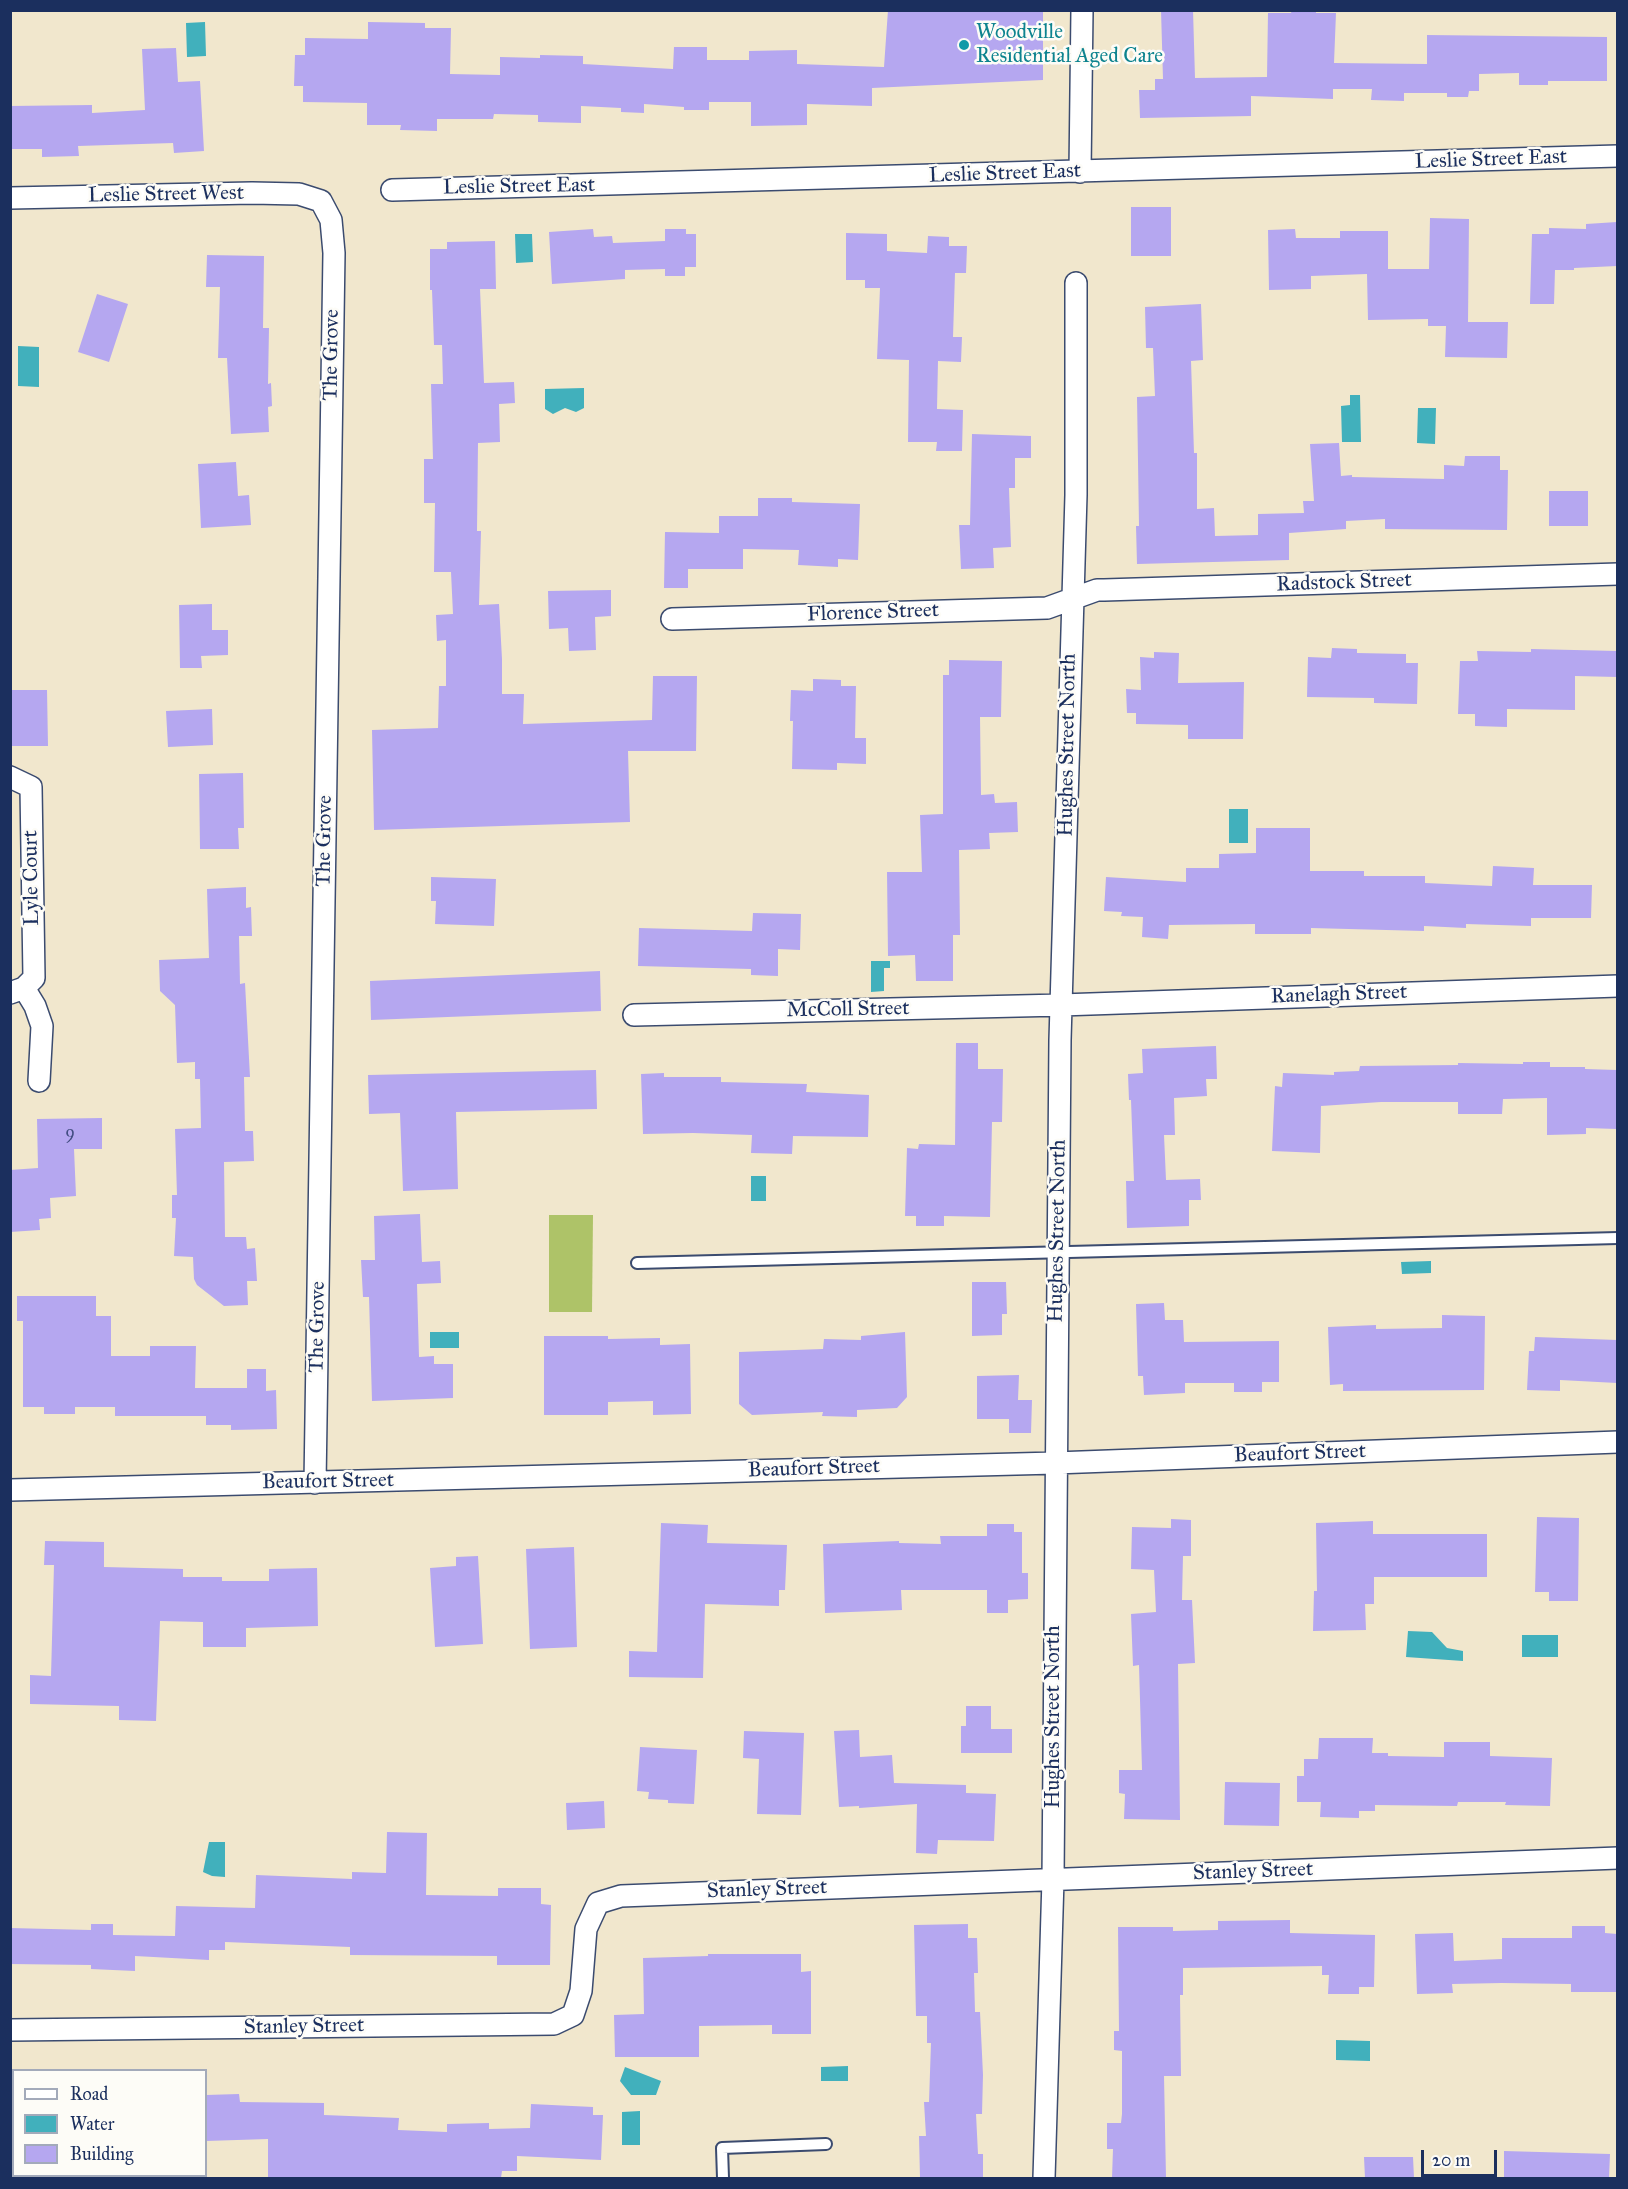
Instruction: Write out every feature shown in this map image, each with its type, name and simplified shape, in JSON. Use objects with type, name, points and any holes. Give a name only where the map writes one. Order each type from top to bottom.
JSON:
[{"type":"street","points":[[1080,172],[1082,10]]},
{"type":"street","name":"Leslie Street East","points":[[392,190],[1617,156]]},
{"type":"street","name":"Leslie Street West","points":[[10,198],[252,193],[299,194],[321,201]]},
{"type":"street","name":"The Grove","points":[[315,1483],[334,253],[331,220],[321,201]]},
{"type":"street","name":"Hughes Street North","points":[[1044,2178],[1053,1879],[1055,1462],[1061,1005],[1076,495],[1076,283]]},
{"type":"street","name":"Radstock Street","points":[[1072,599],[1097,590],[1617,574]]},
{"type":"street","name":"Florence Street","points":[[672,619],[1047,608],[1072,599]]},
{"type":"street","name":"Lyle Court","points":[[10,777],[31,787],[34,978],[17,991],[35,1006],[42,1026],[39,1081]]},
{"type":"street","name":"Ranelagh Street","points":[[1061,1005],[1617,986]]},
{"type":"street","name":"McColl Street","points":[[634,1015],[1061,1005]]},
{"type":"street","name":"Beaufort Street","points":[[10,1490],[1055,1462],[1617,1442]]},
{"type":"street","name":"Stanley Street","points":[[10,2030],[554,2024],[573,2015],[580,1990],[586,1929],[598,1903],[621,1896],[1617,1858]]},
{"type":"lane","points":[[637,1263],[1617,1238]]},
{"type":"lane","points":[[723,2178],[722,2148],[825,2144]]},
{"type":"green space","points":[[549,1215],[593,1215],[592,1312],[549,1312]]},
{"type":"water","points":[[205,22],[206,56],[187,57],[186,23]]},
{"type":"water","points":[[515,234],[532,234],[533,262],[516,263]]},
{"type":"water","points":[[18,346],[39,347],[39,387],[18,386]]},
{"type":"water","points":[[584,388],[584,408],[576,412],[565,408],[553,414],[545,409],[545,389]]},
{"type":"water","points":[[1350,395],[1360,395],[1361,442],[1342,442],[1341,406],[1350,405]]},
{"type":"water","points":[[1418,408],[1436,408],[1435,444],[1417,443]]},
{"type":"water","points":[[1229,809],[1248,809],[1248,843],[1229,843]]},
{"type":"water","points":[[871,961],[890,961],[890,968],[884,968],[884,991],[871,992]]},
{"type":"water","points":[[751,1176],[766,1176],[766,1201],[751,1201]]},
{"type":"water","points":[[1431,1261],[1431,1273],[1402,1274],[1401,1262]]},
{"type":"water","points":[[430,1332],[459,1332],[459,1348],[430,1348]]},
{"type":"water","points":[[1408,1631],[1432,1632],[1447,1648],[1463,1651],[1463,1661],[1406,1657]]},
{"type":"water","points":[[1522,1635],[1558,1635],[1558,1657],[1522,1657]]},
{"type":"water","points":[[209,1842],[225,1842],[225,1877],[212,1876],[203,1872]]},
{"type":"water","points":[[1336,2040],[1370,2041],[1370,2061],[1336,2060]]},
{"type":"water","points":[[848,2066],[848,2081],[821,2081],[821,2067]]},
{"type":"water","points":[[625,2067],[661,2081],[656,2095],[631,2095],[620,2081]]},
{"type":"water","points":[[640,2111],[640,2145],[622,2145],[622,2112]]},
{"type":"building","points":[[888,10],[1043,10],[1043,80],[872,88],[872,106],[807,104],[807,125],[751,126],[751,102],[709,102],[709,110],[684,110],[684,107],[644,104],[644,113],[621,112],[621,108],[581,106],[581,123],[538,122],[538,115],[494,114],[493,119],[437,119],[437,131],[400,130],[401,125],[367,125],[367,103],[303,102],[303,86],[294,86],[295,55],[305,55],[305,38],[368,39],[368,22],[425,23],[425,28],[451,28],[450,74],[500,75],[500,57],[540,58],[540,55],[583,56],[583,64],[673,69],[674,47],[707,47],[707,60],[749,60],[749,51],[797,50],[797,64],[884,67]]},
{"type":"building","points":[[1161,10],[1193,10],[1195,78],[1267,77],[1268,13],[1316,10],[1316,13],[1336,13],[1334,63],[1427,64],[1427,35],[1607,37],[1607,81],[1548,81],[1548,85],[1519,85],[1519,73],[1479,74],[1479,91],[1469,91],[1468,97],[1447,97],[1447,93],[1404,93],[1404,101],[1371,100],[1372,89],[1333,89],[1333,99],[1251,96],[1251,116],[1140,118],[1139,90],[1155,90],[1155,79],[1163,79]]},
{"type":"building","points":[[176,48],[178,82],[200,81],[204,151],[174,153],[173,143],[78,146],[79,156],[42,157],[42,149],[10,149],[10,106],[92,105],[92,113],[145,110],[142,49]]},
{"type":"building","points":[[1131,207],[1171,207],[1171,256],[1131,256]]},
{"type":"building","points":[[1430,218],[1469,219],[1468,322],[1508,322],[1507,358],[1445,357],[1446,326],[1428,326],[1428,319],[1368,320],[1367,274],[1311,276],[1311,289],[1269,290],[1268,230],[1295,229],[1296,238],[1340,238],[1340,231],[1388,231],[1388,269],[1429,269]]},
{"type":"building","points":[[1617,222],[1617,266],[1555,270],[1554,304],[1530,304],[1532,234],[1549,234],[1549,228],[1586,229],[1586,224]]},
{"type":"building","points":[[593,229],[594,237],[612,236],[613,243],[665,241],[665,229],[686,229],[686,234],[696,234],[696,267],[685,267],[685,276],[665,276],[665,269],[625,270],[625,279],[552,284],[549,232]]},
{"type":"building","points":[[846,233],[887,234],[887,251],[927,253],[928,236],[949,237],[949,246],[967,246],[966,273],[955,273],[953,337],[962,337],[961,362],[938,361],[937,409],[963,410],[962,451],[936,451],[937,442],[908,442],[909,360],[877,359],[880,288],[865,288],[865,280],[846,280]]},
{"type":"building","points":[[495,241],[496,289],[480,289],[484,383],[514,382],[515,403],[499,404],[500,442],[478,443],[477,531],[481,531],[479,605],[499,604],[502,694],[524,694],[523,724],[652,720],[653,676],[697,676],[696,751],[628,751],[630,822],[374,830],[372,730],[438,728],[439,686],[446,686],[446,640],[437,641],[436,615],[453,614],[451,572],[434,572],[435,503],[424,503],[424,459],[433,459],[431,384],[443,384],[442,345],[434,345],[430,249],[447,249],[447,242]]},
{"type":"building","points":[[207,255],[264,256],[263,328],[269,328],[268,384],[271,383],[272,406],[268,407],[269,432],[231,434],[227,358],[218,358],[220,287],[206,287]]},
{"type":"building","points":[[97,294],[128,304],[109,362],[78,352]]},
{"type":"building","points":[[1201,304],[1203,360],[1191,361],[1194,453],[1197,453],[1197,509],[1214,508],[1215,536],[1258,535],[1258,514],[1304,513],[1303,501],[1314,501],[1310,444],[1339,443],[1341,476],[1352,475],[1352,477],[1444,479],[1444,465],[1464,466],[1465,456],[1500,456],[1500,470],[1508,470],[1507,530],[1385,529],[1385,519],[1346,521],[1346,529],[1289,533],[1289,560],[1137,564],[1136,526],[1139,526],[1137,397],[1155,396],[1153,348],[1146,348],[1145,307]]},
{"type":"building","points":[[972,434],[1031,436],[1031,458],[1015,458],[1015,488],[1009,488],[1011,547],[993,548],[994,568],[961,569],[959,525],[970,525]]},
{"type":"building","points":[[236,462],[238,496],[249,495],[251,525],[201,528],[198,464]]},
{"type":"building","points":[[1549,491],[1588,491],[1588,526],[1549,526]]},
{"type":"building","points":[[758,498],[792,498],[792,502],[860,504],[858,560],[838,559],[838,567],[798,565],[799,550],[743,549],[743,569],[688,569],[688,588],[664,588],[665,532],[719,533],[719,516],[758,516]]},
{"type":"building","points":[[611,590],[611,616],[595,617],[596,650],[569,651],[568,628],[549,629],[548,591]]},
{"type":"building","points":[[212,604],[212,630],[228,630],[228,655],[201,656],[202,668],[180,668],[179,605]]},
{"type":"building","points":[[1332,648],[1357,649],[1357,653],[1406,654],[1406,663],[1418,663],[1417,704],[1374,703],[1374,698],[1307,697],[1308,657],[1331,658]]},
{"type":"building","points":[[1531,649],[1617,651],[1617,677],[1575,676],[1575,710],[1507,709],[1507,727],[1475,726],[1475,714],[1458,714],[1460,661],[1478,661],[1477,651],[1531,652]]},
{"type":"building","points":[[1154,652],[1179,653],[1178,683],[1244,682],[1243,739],[1188,739],[1188,725],[1136,724],[1136,713],[1127,713],[1126,689],[1141,690],[1140,657],[1154,658]]},
{"type":"building","points":[[949,660],[1002,661],[1001,717],[980,717],[981,795],[994,794],[995,803],[1017,802],[1018,832],[989,833],[990,849],[959,850],[960,935],[953,935],[953,981],[916,981],[915,955],[888,956],[887,872],[922,872],[920,815],[943,814],[943,675],[949,675]]},
{"type":"building","points":[[813,679],[841,680],[841,686],[856,686],[855,738],[866,738],[866,764],[837,763],[837,770],[792,769],[791,690],[813,691]]},
{"type":"building","points":[[10,690],[47,690],[48,746],[10,746]]},
{"type":"building","points":[[212,709],[213,745],[168,747],[166,711]]},
{"type":"building","points":[[243,773],[244,828],[238,828],[239,849],[200,849],[199,774]]},
{"type":"building","points":[[1256,828],[1310,828],[1310,871],[1364,871],[1364,876],[1425,876],[1425,883],[1492,886],[1493,866],[1534,868],[1533,885],[1592,885],[1591,918],[1531,918],[1531,926],[1466,924],[1466,928],[1424,926],[1424,931],[1311,928],[1311,934],[1255,934],[1255,924],[1169,925],[1168,939],[1142,937],[1143,917],[1121,916],[1122,912],[1104,911],[1106,877],[1186,882],[1186,868],[1219,868],[1219,854],[1256,853]]},
{"type":"building","points":[[431,877],[496,879],[494,926],[435,924],[436,901],[431,901]]},
{"type":"building","points":[[246,887],[246,908],[251,907],[252,936],[239,936],[240,984],[245,983],[250,1077],[244,1077],[245,1131],[253,1131],[254,1161],[224,1162],[225,1237],[246,1237],[247,1249],[255,1248],[257,1281],[247,1281],[248,1305],[224,1306],[197,1285],[194,1279],[193,1257],[174,1256],[176,1218],[172,1218],[172,1195],[177,1195],[175,1129],[201,1128],[200,1079],[195,1079],[195,1062],[177,1063],[175,1005],[160,991],[159,960],[209,958],[207,889]]},
{"type":"building","points":[[753,913],[801,914],[800,950],[778,949],[778,976],[751,975],[751,969],[638,966],[639,928],[752,931]]},
{"type":"building","points":[[600,971],[601,1011],[371,1020],[370,981]]},
{"type":"building","points":[[956,1043],[978,1043],[978,1069],[1003,1069],[1002,1122],[992,1122],[990,1217],[944,1216],[944,1226],[916,1226],[916,1216],[905,1216],[907,1148],[918,1149],[919,1144],[955,1145]]},
{"type":"building","points":[[1216,1046],[1217,1079],[1206,1079],[1207,1096],[1174,1098],[1175,1135],[1164,1135],[1166,1180],[1200,1179],[1201,1200],[1189,1200],[1189,1226],[1127,1228],[1126,1181],[1134,1181],[1128,1074],[1143,1073],[1142,1049]]},
{"type":"building","points":[[1523,1062],[1550,1062],[1550,1067],[1617,1070],[1617,1129],[1586,1128],[1586,1134],[1547,1135],[1547,1098],[1503,1099],[1502,1114],[1458,1114],[1458,1102],[1381,1102],[1321,1106],[1320,1153],[1272,1151],[1275,1086],[1282,1087],[1283,1073],[1334,1075],[1334,1072],[1359,1071],[1360,1066],[1523,1064]]},
{"type":"building","points":[[596,1070],[597,1109],[456,1112],[458,1189],[403,1191],[400,1113],[369,1114],[368,1075]]},
{"type":"building","points":[[664,1073],[664,1077],[721,1077],[721,1082],[807,1084],[806,1092],[869,1095],[868,1137],[793,1136],[792,1154],[751,1153],[752,1135],[643,1134],[641,1074]]},
{"type":"building","points":[[102,1118],[102,1149],[74,1149],[76,1196],[50,1198],[51,1218],[39,1219],[40,1230],[10,1232],[10,1170],[38,1168],[37,1119]]},
{"type":"building","points":[[420,1214],[422,1262],[440,1261],[441,1283],[417,1284],[419,1357],[434,1356],[434,1364],[453,1364],[453,1398],[372,1401],[369,1297],[363,1297],[361,1260],[375,1260],[374,1216]]},
{"type":"building","points":[[972,1282],[1006,1282],[1007,1314],[1002,1314],[1002,1335],[972,1336]]},
{"type":"building","points":[[17,1296],[96,1296],[96,1316],[111,1316],[111,1356],[150,1356],[150,1346],[196,1346],[195,1388],[247,1388],[247,1369],[266,1369],[266,1391],[276,1390],[277,1429],[231,1430],[231,1425],[206,1425],[206,1416],[115,1416],[115,1407],[75,1407],[75,1414],[44,1414],[44,1407],[23,1407],[23,1321],[17,1321]]},
{"type":"building","points":[[1164,1303],[1165,1320],[1183,1320],[1184,1342],[1279,1341],[1279,1382],[1262,1382],[1262,1392],[1234,1392],[1234,1383],[1185,1383],[1185,1393],[1144,1395],[1143,1376],[1138,1376],[1136,1304]]},
{"type":"building","points":[[1442,1315],[1485,1316],[1484,1390],[1343,1391],[1343,1384],[1330,1385],[1328,1327],[1376,1325],[1376,1329],[1442,1328]]},
{"type":"building","points":[[905,1332],[907,1397],[897,1408],[857,1410],[857,1417],[822,1416],[823,1412],[752,1415],[739,1404],[739,1352],[823,1349],[824,1339],[861,1340],[861,1336]]},
{"type":"building","points":[[544,1336],[608,1336],[608,1339],[660,1338],[660,1345],[690,1344],[691,1414],[653,1415],[653,1401],[608,1402],[608,1415],[544,1415]]},
{"type":"building","points":[[1535,1337],[1617,1340],[1617,1383],[1560,1380],[1560,1391],[1527,1390],[1529,1351],[1534,1351]]},
{"type":"building","points":[[1019,1375],[1018,1400],[1032,1400],[1031,1433],[1009,1433],[1009,1419],[977,1419],[977,1376]]},
{"type":"building","points":[[1537,1517],[1579,1518],[1578,1601],[1549,1601],[1549,1592],[1535,1592]]},
{"type":"building","points":[[1171,1519],[1191,1520],[1191,1556],[1183,1556],[1182,1600],[1192,1600],[1195,1663],[1178,1664],[1180,1820],[1124,1819],[1125,1794],[1119,1793],[1119,1770],[1142,1770],[1139,1665],[1133,1666],[1131,1614],[1156,1612],[1154,1570],[1131,1569],[1132,1527],[1171,1528]]},
{"type":"building","points":[[1373,1521],[1373,1534],[1487,1534],[1487,1577],[1374,1577],[1374,1604],[1365,1604],[1366,1630],[1313,1631],[1314,1591],[1317,1591],[1316,1523]]},
{"type":"building","points":[[661,1523],[708,1525],[707,1543],[787,1545],[785,1590],[779,1590],[779,1606],[705,1604],[703,1678],[629,1677],[629,1651],[657,1652]]},
{"type":"building","points":[[987,1524],[1014,1524],[1014,1532],[1022,1532],[1022,1573],[1028,1573],[1028,1599],[1008,1600],[1008,1613],[987,1613],[987,1590],[901,1590],[902,1610],[825,1613],[823,1544],[899,1541],[899,1543],[941,1544],[940,1536],[987,1536]]},
{"type":"building","points":[[45,1541],[104,1542],[104,1567],[183,1569],[183,1577],[222,1577],[222,1581],[269,1581],[269,1569],[317,1568],[318,1626],[246,1628],[246,1647],[203,1647],[203,1622],[160,1621],[156,1721],[119,1720],[119,1706],[30,1704],[30,1675],[51,1676],[54,1565],[44,1565]]},
{"type":"building","points":[[574,1547],[577,1647],[530,1649],[526,1549]]},
{"type":"building","points":[[478,1556],[483,1644],[435,1647],[430,1568],[456,1566],[456,1557]]},
{"type":"building","points":[[966,1706],[991,1706],[991,1729],[1012,1729],[1012,1753],[961,1753],[961,1726],[966,1726]]},
{"type":"building","points":[[859,1730],[860,1757],[892,1755],[894,1783],[966,1785],[966,1793],[996,1794],[994,1841],[938,1840],[937,1854],[916,1853],[917,1804],[839,1807],[834,1731]]},
{"type":"building","points":[[744,1731],[804,1733],[801,1815],[757,1814],[759,1759],[743,1758]]},
{"type":"building","points":[[1319,1738],[1373,1738],[1372,1753],[1388,1753],[1388,1756],[1444,1757],[1444,1742],[1490,1742],[1490,1756],[1552,1758],[1550,1806],[1505,1805],[1506,1802],[1458,1802],[1457,1806],[1375,1805],[1375,1811],[1359,1811],[1359,1818],[1320,1817],[1321,1802],[1297,1802],[1297,1776],[1304,1776],[1304,1759],[1318,1759]]},
{"type":"building","points":[[640,1747],[697,1750],[694,1804],[668,1803],[668,1800],[648,1799],[649,1792],[637,1791]]},
{"type":"building","points":[[1225,1782],[1280,1783],[1279,1826],[1224,1825]]},
{"type":"building","points":[[604,1801],[605,1828],[567,1830],[566,1803]]},
{"type":"building","points":[[387,1832],[427,1833],[426,1895],[498,1896],[498,1888],[541,1888],[541,1904],[551,1905],[550,1965],[497,1965],[497,1956],[350,1955],[350,1947],[225,1942],[225,1950],[209,1950],[209,1960],[135,1956],[135,1971],[91,1969],[91,1965],[10,1964],[10,1928],[91,1930],[91,1924],[113,1924],[113,1935],[175,1936],[176,1906],[255,1908],[256,1875],[352,1879],[352,1872],[386,1873]]},
{"type":"building","points":[[1290,1920],[1290,1933],[1375,1935],[1374,1987],[1359,1987],[1359,1994],[1328,1994],[1329,1975],[1322,1975],[1322,1966],[1183,1968],[1183,1995],[1180,1995],[1181,2076],[1164,2076],[1166,2178],[1112,2178],[1113,2149],[1107,2149],[1107,2123],[1121,2123],[1122,2114],[1122,2051],[1114,2050],[1114,2031],[1119,2031],[1118,1927],[1173,1927],[1173,1931],[1218,1930],[1218,1921]]},
{"type":"building","points":[[968,1924],[968,1938],[977,1938],[978,1973],[974,1973],[975,2012],[980,2012],[983,2075],[982,2114],[976,2114],[978,2154],[983,2154],[983,2178],[920,2178],[919,2136],[926,2136],[924,2102],[929,2102],[931,2043],[927,2043],[927,2016],[916,2016],[914,1925]]},
{"type":"building","points":[[1572,1926],[1605,1926],[1605,1933],[1617,1934],[1617,1992],[1571,1992],[1571,1984],[1502,1983],[1452,1984],[1453,1993],[1417,1994],[1415,1934],[1453,1933],[1454,1961],[1502,1959],[1502,1938],[1572,1938]]},
{"type":"building","points":[[708,1954],[801,1954],[801,1972],[811,1971],[811,2034],[772,2034],[772,2025],[699,2026],[699,2057],[615,2057],[614,2015],[644,2014],[643,1958],[708,1956]]},
{"type":"building","points":[[239,2094],[240,2102],[324,2103],[324,2115],[399,2118],[398,2130],[447,2132],[447,2124],[489,2123],[489,2129],[530,2128],[531,2104],[593,2107],[593,2115],[603,2115],[601,2160],[517,2156],[517,2171],[502,2171],[501,2178],[268,2178],[268,2139],[207,2141],[207,2095]]},
{"type":"building","points":[[1504,2151],[1610,2154],[1609,2178],[1504,2178]]},
{"type":"building","points":[[1364,2157],[1413,2157],[1414,2178],[1365,2178]]},
{"type":"place","name":"Woodville Residential Aged Care","points":[[964,45]]}]
